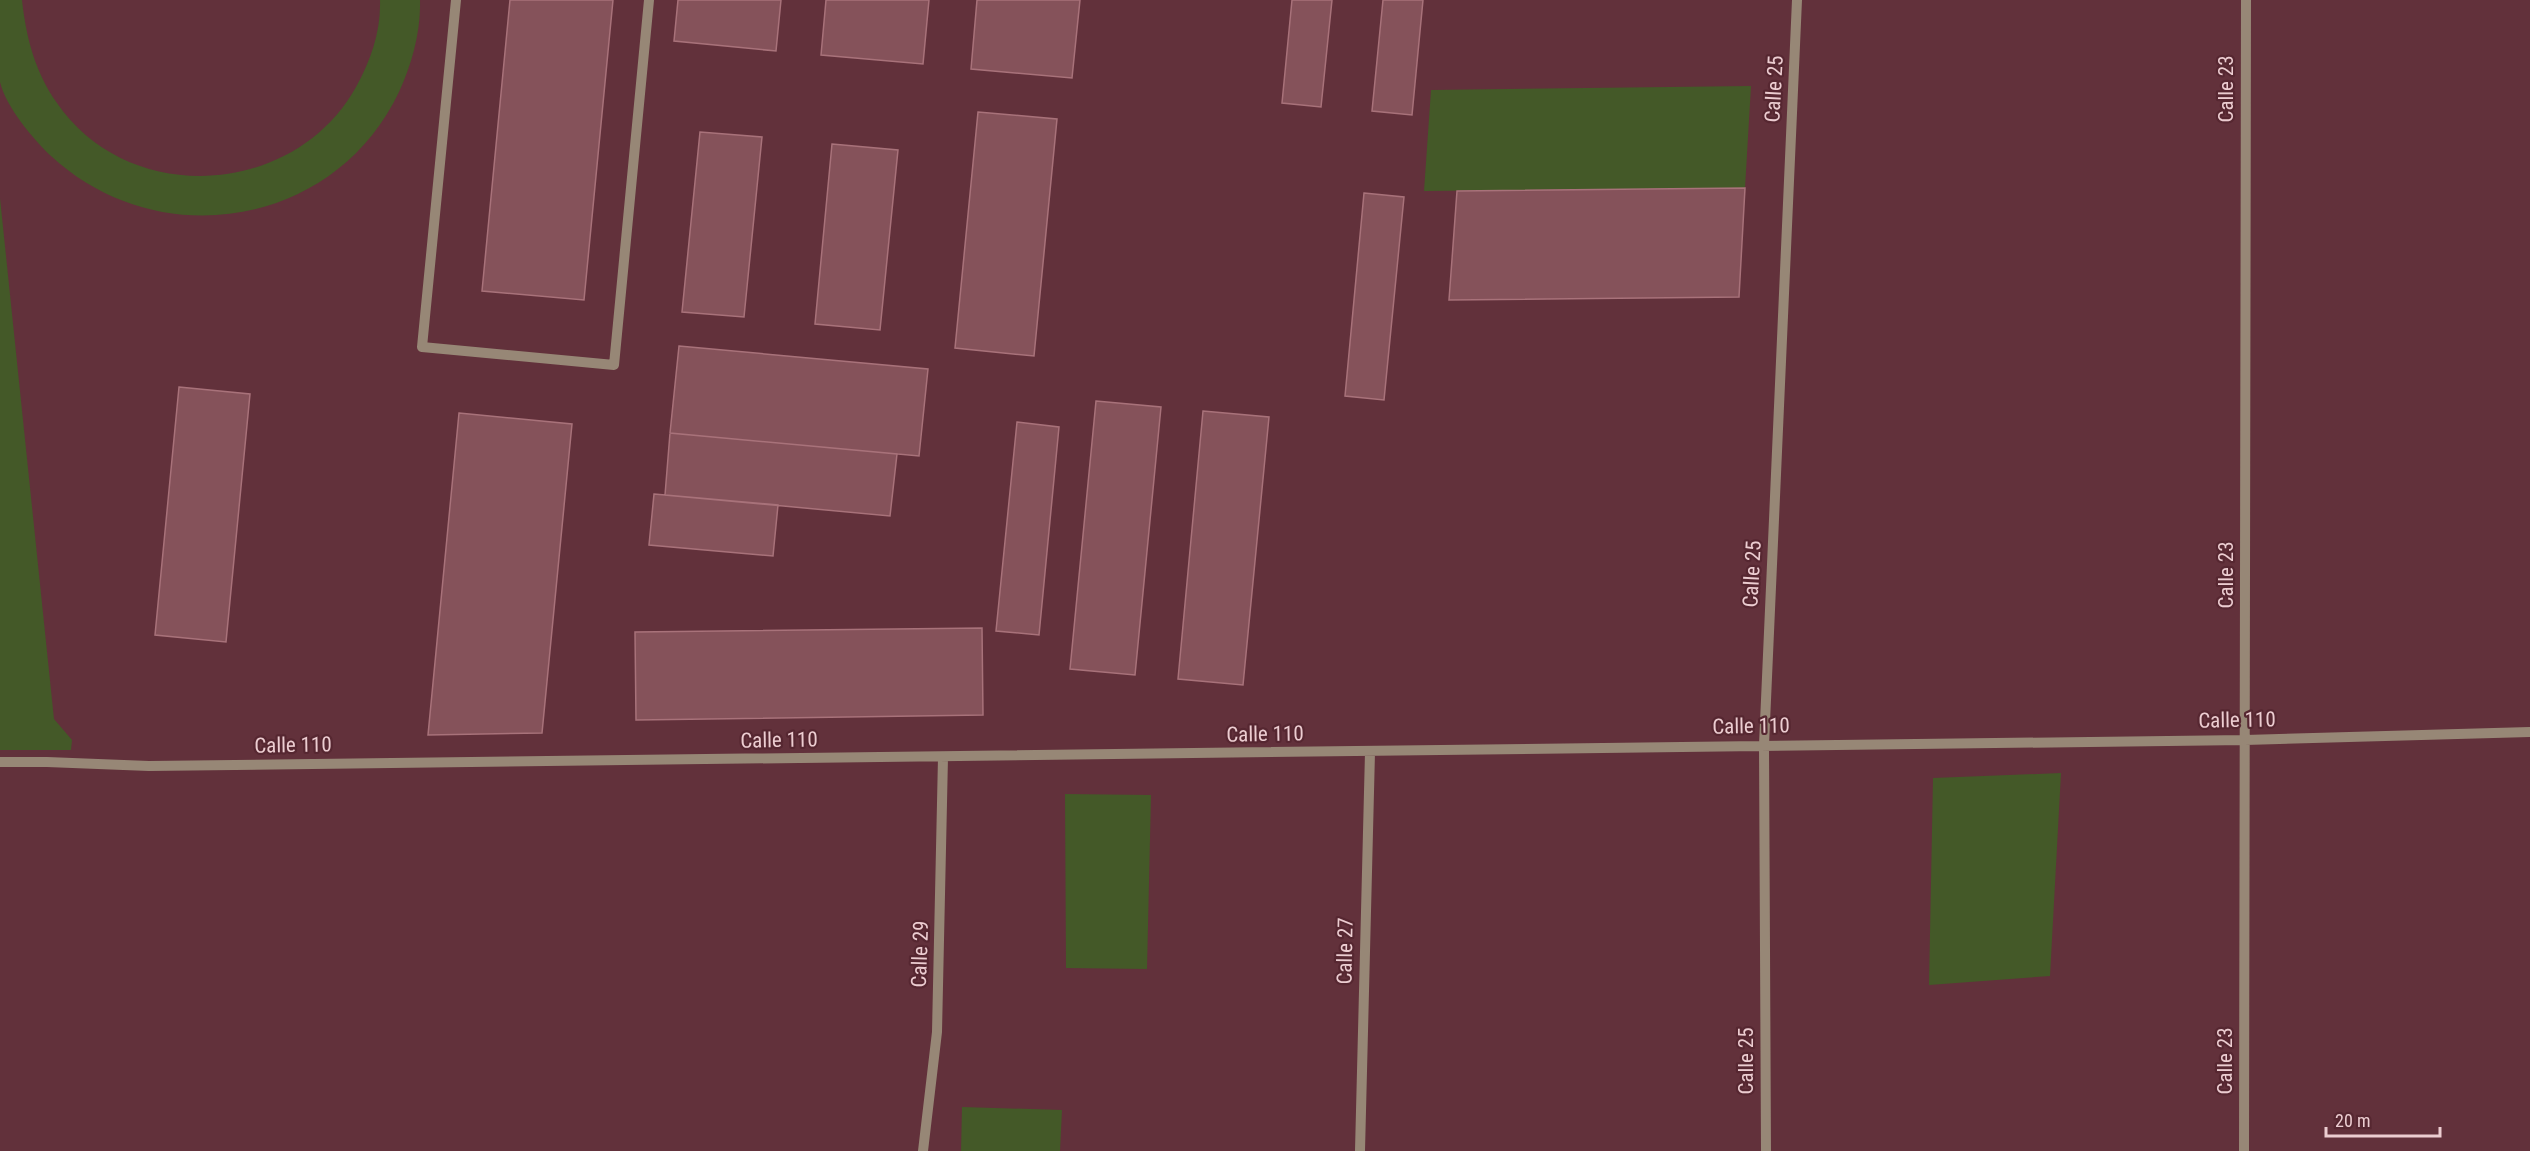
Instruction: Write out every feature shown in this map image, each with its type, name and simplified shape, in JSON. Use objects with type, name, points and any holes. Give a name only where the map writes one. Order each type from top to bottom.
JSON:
[{"type":"street","points":[[456,0],[422,347],[614,365],[650,0]]},
{"type":"street","name":"Calle 25","points":[[1766,1151],[1764,745],[1797,0]]},
{"type":"street","name":"Calle 23","points":[[2244,1151],[2246,0]]},
{"type":"street","name":"Calle 110","points":[[0,762],[149,766],[1370,752],[2245,740],[2530,732]]},
{"type":"street","name":"Calle 27","points":[[1360,1151],[1370,752]]},
{"type":"street","name":"Calle 29","points":[[923,1151],[937,1032],[943,757]]},
{"type":"green space","points":[[0,0],[22,0],[29,41],[37,67],[57,103],[88,137],[126,160],[167,173],[211,176],[254,168],[294,151],[329,124],[356,87],[366,66],[377,34],[380,0],[420,0],[420,12],[415,47],[399,92],[370,138],[333,173],[289,198],[242,212],[192,215],[142,207],[94,187],[51,156],[36,141],[14,112],[0,82]]},
{"type":"green space","points":[[1751,86],[1745,188],[1424,191],[1431,90]]},
{"type":"green space","points":[[0,198],[54,719],[72,740],[71,750],[0,750]]},
{"type":"green space","points":[[2061,773],[2050,976],[1929,985],[1933,778]]},
{"type":"green space","points":[[1065,794],[1151,795],[1147,969],[1066,968]]},
{"type":"green space","points":[[962,1107],[1062,1110],[1060,1151],[961,1151]]},
{"type":"building","points":[[510,0],[613,0],[584,300],[482,291]]},
{"type":"building","points":[[678,0],[781,0],[776,51],[674,41]]},
{"type":"building","points":[[826,0],[929,0],[923,64],[821,55]]},
{"type":"building","points":[[977,0],[1080,0],[1072,78],[971,69]]},
{"type":"building","points":[[1292,0],[1332,0],[1321,107],[1282,103]]},
{"type":"building","points":[[1383,0],[1423,0],[1412,115],[1372,111]]},
{"type":"building","points":[[978,112],[1057,119],[1034,356],[955,348]]},
{"type":"building","points":[[700,132],[762,137],[744,317],[682,312]]},
{"type":"building","points":[[832,144],[898,150],[880,330],[815,324]]},
{"type":"building","points":[[1745,188],[1739,297],[1449,300],[1457,191]]},
{"type":"building","points":[[1364,193],[1404,197],[1384,400],[1345,396]]},
{"type":"building","points":[[679,346],[928,369],[919,456],[670,433]]},
{"type":"building","points":[[179,387],[250,394],[226,642],[155,635]]},
{"type":"building","points":[[1096,401],[1161,407],[1135,675],[1070,669]]},
{"type":"building","points":[[1203,411],[1269,417],[1243,685],[1178,679]]},
{"type":"building","points":[[459,413],[572,424],[542,733],[428,735]]},
{"type":"building","points":[[1017,422],[1059,427],[1039,635],[996,631]]},
{"type":"building","points":[[670,433],[897,454],[890,516],[665,495]]},
{"type":"building","points":[[654,494],[778,505],[773,556],[649,545]]},
{"type":"building","points":[[982,628],[983,715],[636,720],[635,632]]}]
